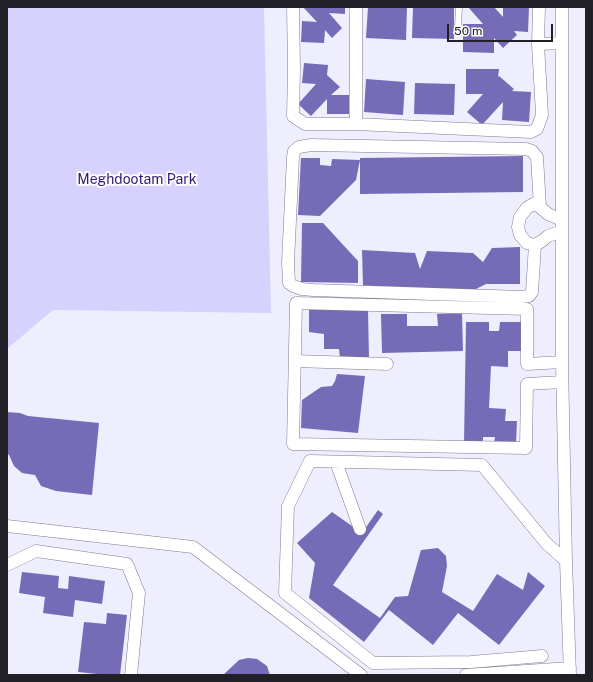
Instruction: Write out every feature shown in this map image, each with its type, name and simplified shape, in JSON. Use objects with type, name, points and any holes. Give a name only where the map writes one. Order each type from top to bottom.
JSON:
[{"type":"street","points":[[293,7],[293,116],[305,124],[356,124],[531,132],[537,129],[542,115],[538,44],[539,7]]},
{"type":"street","points":[[356,7],[356,124]]},
{"type":"street","points":[[466,675],[570,671],[562,382],[562,7]]},
{"type":"street","points":[[538,44],[562,43]]},
{"type":"street","points":[[540,78],[562,77]]},
{"type":"street","points":[[535,244],[532,292],[529,296],[522,298],[313,290],[302,289],[294,286],[289,283],[288,263],[294,151],[299,147],[311,145],[526,149],[532,151],[536,157],[540,207]]},
{"type":"street","points":[[533,204],[540,207],[562,226],[542,241],[535,244],[527,243],[520,236],[518,227],[520,217],[526,208],[533,204]]},
{"type":"street","points":[[296,303],[527,309],[528,384],[526,448],[294,444],[295,361],[296,303]]},
{"type":"street","points":[[295,361],[387,364]]},
{"type":"street","points":[[528,364],[562,362]]},
{"type":"street","points":[[528,384],[562,382]]},
{"type":"street","points":[[542,656],[471,662],[373,663],[285,593],[288,506],[310,461],[482,465],[546,543],[566,561]]},
{"type":"street","points":[[336,462],[360,529]]},
{"type":"street","points":[[7,526],[193,547],[361,675]]},
{"type":"street","points":[[7,565],[36,551],[127,564],[139,593],[132,675]]},
{"type":"lane","points":[[458,27],[459,7]]},
{"type":"green space","name":"Meghdootam Park","points":[[7,7],[264,7],[271,313],[53,310],[7,349]]},
{"type":"building","points":[[303,7],[345,7],[345,14],[329,13],[342,28],[332,38],[325,30],[324,43],[301,42],[302,21],[317,22]]},
{"type":"building","points":[[368,7],[407,7],[406,40],[366,38]]},
{"type":"building","points":[[413,7],[454,7],[454,39],[412,38]]},
{"type":"building","points":[[468,7],[494,7],[503,17],[503,7],[529,7],[528,32],[514,31],[517,35],[503,48],[494,38],[494,53],[463,52],[463,24],[483,24]]},
{"type":"building","points":[[304,63],[328,65],[327,75],[340,87],[331,95],[349,95],[349,114],[327,114],[327,99],[311,116],[298,104],[316,84],[302,83]]},
{"type":"building","points":[[466,69],[499,69],[498,77],[499,76],[514,89],[512,91],[531,92],[529,122],[502,120],[503,102],[482,125],[467,112],[483,94],[466,94]]},
{"type":"building","points":[[366,79],[405,82],[403,115],[364,112]]},
{"type":"building","points":[[415,83],[455,84],[454,115],[414,114]]},
{"type":"building","points":[[523,156],[523,192],[360,194],[360,158]]},
{"type":"building","points":[[301,158],[320,158],[320,165],[331,166],[332,159],[360,160],[356,180],[320,216],[298,215]]},
{"type":"building","points":[[302,223],[323,223],[358,261],[358,283],[301,282]]},
{"type":"building","points":[[520,247],[520,284],[486,284],[474,290],[363,286],[362,250],[415,253],[420,269],[427,251],[473,253],[483,262],[492,248]]},
{"type":"building","points":[[309,309],[368,310],[369,359],[340,358],[339,349],[324,349],[324,334],[309,332]]},
{"type":"building","points":[[462,313],[463,351],[382,353],[381,314],[407,314],[407,326],[438,326],[437,314]]},
{"type":"building","points":[[466,322],[489,322],[489,331],[499,331],[500,322],[522,322],[521,351],[508,351],[508,367],[491,366],[489,408],[506,409],[505,421],[517,421],[516,444],[494,443],[495,437],[483,437],[483,443],[464,443]]},
{"type":"building","points":[[337,374],[365,376],[358,433],[301,428],[302,400],[321,387],[332,386]]},
{"type":"building","points":[[7,412],[20,413],[28,416],[99,423],[92,495],[56,491],[41,486],[35,475],[22,473],[14,466],[7,453]]},
{"type":"building","points":[[378,510],[383,514],[333,585],[380,618],[395,597],[408,596],[421,550],[438,548],[446,556],[447,566],[442,592],[473,611],[497,574],[523,590],[528,572],[545,586],[499,645],[458,613],[433,645],[389,610],[364,642],[309,598],[315,563],[297,543],[332,512],[362,533]]},
{"type":"building","points":[[22,572],[59,576],[58,588],[68,589],[69,576],[105,581],[102,604],[75,600],[73,617],[43,613],[45,597],[19,593]]},
{"type":"building","points":[[107,613],[127,615],[120,675],[97,675],[78,672],[84,622],[106,624]]},
{"type":"building","points":[[248,658],[257,659],[267,666],[270,675],[223,675],[239,660]]}]
